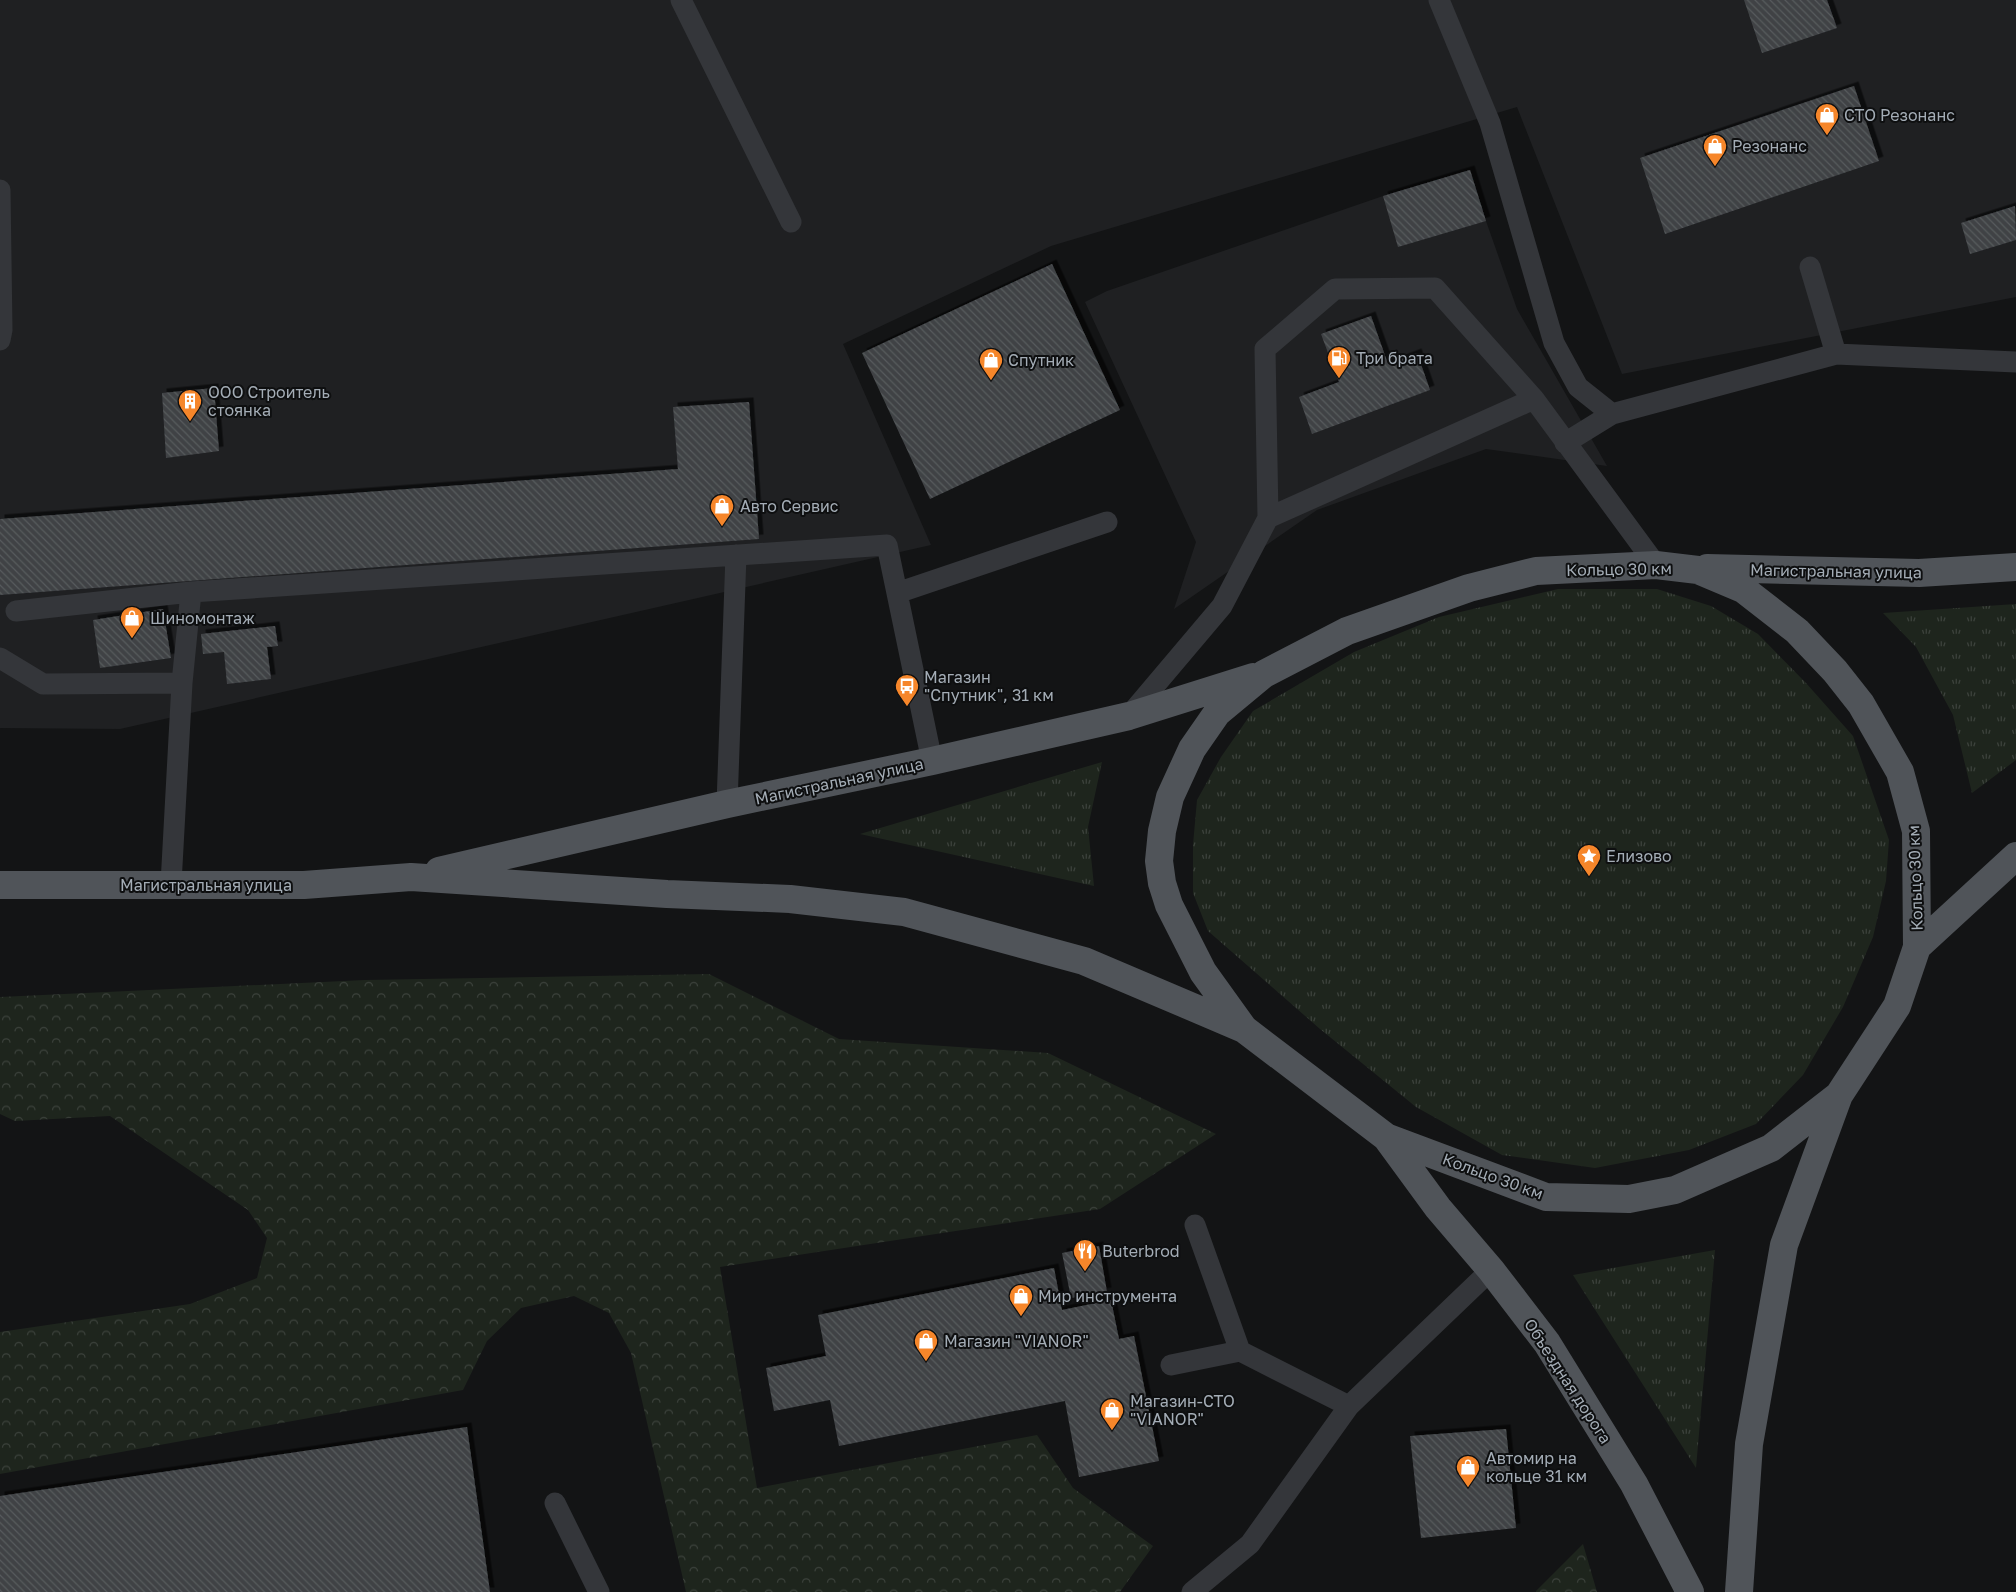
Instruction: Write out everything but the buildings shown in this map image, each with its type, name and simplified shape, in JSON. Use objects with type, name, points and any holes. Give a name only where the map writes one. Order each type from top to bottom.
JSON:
[{"type":"main road","name":"Магистральная улица","points":[[1656,565],[1757,570],[1919,573],[2016,567]]},
{"type":"main road","name":"Кольцо 30 км","points":[[1656,565],[1698,570],[1743,589],[1797,631],[1835,671],[1861,704],[1900,772],[1916,831],[1917,947],[1897,1006],[1840,1095],[1772,1148],[1675,1190],[1629,1199],[1546,1197],[1386,1137],[1244,1028],[1204,972],[1169,905],[1162,883],[1159,860],[1162,831],[1170,797],[1192,749],[1217,714],[1264,674],[1348,631],[1469,588],[1536,571],[1656,565]]},
{"type":"main road","name":"Магистральная улица","points":[[411,877],[727,804],[932,761],[1129,716],[1264,674]]},
{"type":"main road","points":[[1917,947],[2016,856]]},
{"type":"main road","name":"Магистральная улица","points":[[0,885],[304,885],[411,877],[667,894],[790,899],[904,912],[1084,961],[1244,1028]]},
{"type":"main road","points":[[1739,1592],[1749,1444],[1784,1245],[1840,1095]]},
{"type":"main road","name":"Объездная дорога","points":[[1386,1137],[1438,1208],[1490,1270],[1558,1360],[1634,1484],[1690,1592]]},
{"type":"lane","points":[[681,0],[791,222]]},
{"type":"lane","points":[[1439,0],[1490,123],[1554,343],[1578,387],[1612,414]]},
{"type":"lane","points":[[0,190],[2,330],[0,340]]},
{"type":"lane","points":[[1810,267],[1836,354]]},
{"type":"lane","points":[[1129,716],[1222,606],[1268,518],[1265,348],[1335,289],[1435,288],[1534,399],[1656,565]]},
{"type":"lane","points":[[1565,443],[1612,414],[1836,354],[2016,362]]},
{"type":"lane","points":[[1268,518],[1534,399]]},
{"type":"lane","points":[[897,593],[1107,522]]},
{"type":"lane","points":[[16,611],[191,592],[887,544],[932,761]]},
{"type":"lane","points":[[727,804],[736,555]]},
{"type":"lane","points":[[171,884],[182,683],[191,592]]},
{"type":"lane","points":[[0,658],[43,684],[182,683]]},
{"type":"lane","points":[[1195,1225],[1240,1351]]},
{"type":"lane","points":[[1192,1592],[1250,1544],[1349,1406],[1490,1270]]},
{"type":"lane","points":[[1171,1365],[1240,1351],[1349,1406]]},
{"type":"lane","points":[[555,1503],[599,1592]]},
{"type":"shaded area","points":[[0,0],[2016,0],[2016,297],[1622,374],[1517,107],[1051,246],[843,344],[931,545],[120,729],[0,728]]},
{"type":"shaded area","name":"Три брата","points":[[1470,170],[1517,309],[1607,466],[1486,449],[1317,510],[1174,609],[1196,542],[1085,302],[1107,291],[1383,196]]},
{"type":"green space","points":[[1558,589],[1657,589],[1711,606],[1758,634],[1806,683],[1853,736],[1889,840],[1886,881],[1873,937],[1843,1007],[1803,1075],[1756,1124],[1689,1150],[1595,1168],[1502,1155],[1416,1107],[1320,1029],[1208,931],[1193,893],[1193,845],[1197,800],[1221,757],[1253,711],[1354,652],[1439,617]]},
{"type":"green space","points":[[2016,604],[2016,760],[1972,793],[1953,715],[1916,647],[1883,613]]},
{"type":"green space","points":[[1102,762],[1088,827],[1094,886],[860,834]]},
{"type":"green space","points":[[709,974],[839,1039],[1048,1053],[1216,1134],[1100,1209],[720,1267],[757,1488],[1037,1435],[1073,1488],[1153,1546],[1120,1592],[686,1592],[631,1353],[609,1313],[574,1296],[521,1308],[487,1341],[463,1390],[0,1474],[0,1332],[190,1304],[257,1278],[267,1238],[248,1210],[110,1116],[15,1121],[0,1114],[0,997],[365,980]]},
{"type":"green space","points":[[1715,1250],[1696,1468],[1573,1275]]},
{"type":"green space","points":[[1583,1544],[1597,1592],[1536,1592],[1536,1591]]},
{"type":"place","name":"СТО Резонанс","points":[[1827,136]]},
{"type":"place","name":"Резонанс","points":[[1715,167]]},
{"type":"place","name":"Три брата","points":[[1339,379]]},
{"type":"place","name":"Спутник","points":[[991,381]]},
{"type":"place","name":"ООО Строитель стоянка","points":[[190,422]]},
{"type":"place","name":"Авто Сервис","points":[[722,527]]},
{"type":"place","name":"Шиномонтаж","points":[[132,639]]},
{"type":"place","name":"Магазин \"Спутник\", 31 км","points":[[907,707]]},
{"type":"place","name":"Елизово","points":[[1589,877]]},
{"type":"place","name":"Buterbrod","points":[[1085,1272]]},
{"type":"place","name":"Мир инструмента","points":[[1021,1317]]},
{"type":"place","name":"Магазин \"VIANOR\"","points":[[926,1362]]},
{"type":"place","name":"Магазин-СТО \"VIANOR\"","points":[[1112,1431]]},
{"type":"place","name":"Автомир на кольце 31 км","points":[[1468,1488]]}]
